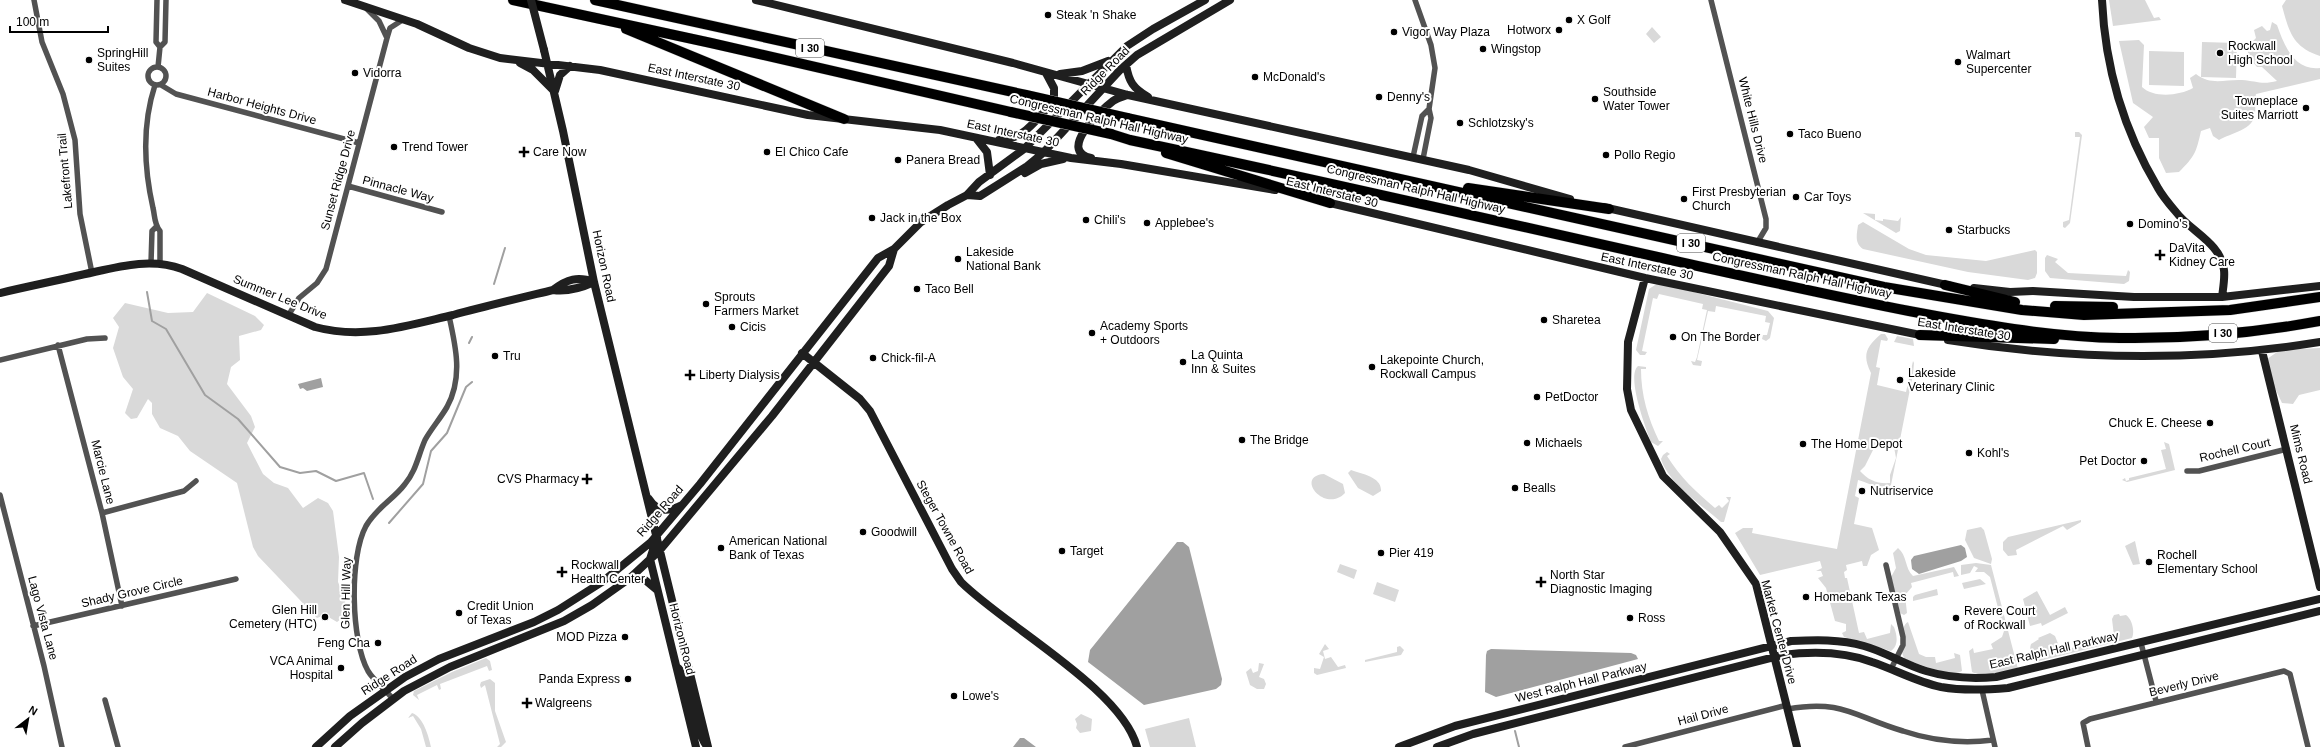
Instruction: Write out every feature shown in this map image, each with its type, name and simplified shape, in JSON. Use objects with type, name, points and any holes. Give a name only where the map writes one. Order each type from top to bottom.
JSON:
[{"type":"highway","name":"Congressman Ralph Hall Highway","points":[[513,0],[1112,134],[1130,140],[1409,200],[1828,295],[1951,319],[2071,335],[2119,338],[2175,337],[2293,326],[2320,321]]},
{"type":"highway","name":"Congressman Ralph Hall Highway","points":[[595,0],[1415,181],[1884,287],[2007,307],[2084,314],[2230,310],[2320,297]]},
{"type":"highway","points":[[614,22],[654,42],[721,67],[844,119]]},
{"type":"highway","points":[[1130,140],[1160,151],[1330,203]]},
{"type":"highway","points":[[1415,181],[1502,192],[1608,209]]},
{"type":"highway","points":[[1945,285],[2004,300],[2040,306],[2173,309],[2234,304],[2262,306]]},
{"type":"highway","points":[[1920,335],[2112,341],[2175,337]]},
{"type":"main road","name":"East Interstate 30","points":[[345,0],[404,19],[468,48],[514,61],[548,63],[622,74],[802,114],[918,126],[1043,153],[1120,164],[1286,192],[1645,278],[1920,335],[2001,348],[2098,356],[2160,356],[2262,351],[2320,342]]},
{"type":"main road","name":"Horizon Road","points":[[530,0],[555,92],[594,282],[708,747]]},
{"type":"main road","points":[[756,0],[1128,95],[1423,159],[1608,209],[1945,285],[2010,292],[2134,297],[2222,297],[2320,286]]},
{"type":"main road","name":"Ridge Road","points":[[316,747],[350,716],[415,671],[445,656],[534,622],[575,600],[608,578],[657,537],[878,258],[894,249],[921,222],[967,195],[979,182],[1024,148],[1088,85],[1111,60],[1142,35],[1205,0]]},
{"type":"main road","name":"Ridge Road","points":[[980,196],[1013,176],[1043,153],[1126,65],[1150,46],[1230,0]]},
{"type":"main road","points":[[2102,0],[2109,62],[2123,114],[2135,144],[2158,189],[2176,213],[2201,234],[2219,258],[2224,270],[2222,297]]},
{"type":"main road","points":[[1142,35],[1150,46]]},
{"type":"main road","points":[[1046,73],[1073,73],[1111,60]]},
{"type":"main road","points":[[514,61],[533,70],[555,92],[560,75],[570,66]]},
{"type":"main road","points":[[1126,65],[1128,77],[1133,86],[1154,101]]},
{"type":"main road","points":[[976,138],[1008,140],[1024,132],[1055,96],[1053,84],[1046,73]]},
{"type":"main road","points":[[1120,164],[1086,157],[1079,147],[1079,140],[1084,130],[1111,103],[1128,95]]},
{"type":"main road","points":[[976,138],[987,152],[990,175]]},
{"type":"main road","points":[[967,195],[980,196],[1003,187],[1042,164],[1071,158]]},
{"type":"main road","name":"Ridge Road","points":[[335,747],[393,699],[450,667],[564,621],[628,579],[660,550],[815,363],[889,266],[894,249]]},
{"type":"main road","name":"Summer Lee Drive","points":[[0,293],[136,264],[156,264],[182,269],[288,316],[323,329],[363,333],[395,329],[553,290],[564,291],[583,287],[594,282]]},
{"type":"main road","name":"Market Center Drive","points":[[1645,278],[1628,342],[1627,376],[1631,410],[1663,476],[1720,532],[1756,584],[1797,747]]},
{"type":"main road","name":"Mims Road","points":[[2262,351],[2320,587]]},
{"type":"main road","name":"Steger Towne Road","points":[[802,353],[860,399],[870,411],[952,569],[961,582],[1104,697],[1129,726],[1137,747]]},
{"type":"main road","points":[[648,498],[653,506],[662,510],[683,505]]},
{"type":"main road","points":[[650,559],[657,537]]},
{"type":"main road","name":"Horizon Road","points":[[650,559],[696,747]]},
{"type":"main road","points":[[628,579],[645,580],[658,592]]},
{"type":"main road","name":"East Ralph Hall Parkway","points":[[1771,646],[1790,641],[1832,641],[1863,646],[1926,671],[1949,676],[1996,677],[2320,599]]},
{"type":"main road","name":"East Ralph Hall Parkway","points":[[1774,658],[1807,652],[1842,654],[1892,669],[1924,683],[1942,687],[1982,690],[2008,688],[2320,611]]},
{"type":"main road","points":[[488,640],[493,650]]},
{"type":"main road","name":"West Ralph Hall Parkway","points":[[1399,747],[1455,726],[1771,646]]},
{"type":"main road","points":[[445,656],[450,667]]},
{"type":"main road","name":"West Ralph Hall Parkway","points":[[1437,747],[1473,734],[1774,658]]},
{"type":"main road","points":[[676,666],[684,676],[699,735],[708,747]]},
{"type":"street","name":"Lakefront Trail","points":[[34,0],[42,42],[63,94],[75,140],[80,214],[92,273]]},
{"type":"street","points":[[158,0],[156,42],[160,48]]},
{"type":"street","points":[[158,67],[160,48],[165,42],[166,0]]},
{"type":"street","points":[[1413,157],[1422,116],[1428,109],[1434,87],[1434,54],[1415,0]]},
{"type":"street","name":"White Hills Drive","points":[[1711,0],[1766,219],[1766,228],[1757,243]]},
{"type":"street","points":[[362,5],[379,21],[387,38]]},
{"type":"street","points":[[387,38],[390,28],[404,19]]},
{"type":"street","name":"Sunset Ridge Drive","points":[[288,316],[299,298],[317,283],[324,273],[387,38]]},
{"type":"street","points":[[156,264],[160,231],[156,226],[145,151],[147,119],[158,85],[165,81],[166,75],[163,69],[158,67],[152,68],[148,73],[149,81],[158,85]]},
{"type":"street","name":"Harbor Heights Drive","points":[[158,85],[176,94],[360,143]]},
{"type":"street","points":[[1423,159],[1431,118],[1428,109]]},
{"type":"street","name":"Pinnacle Way","points":[[348,186],[442,212]]},
{"type":"street","name":"Glen Hill Way","points":[[393,699],[368,672],[357,636],[355,567],[358,544],[376,511],[403,487],[410,478],[425,440],[447,406],[458,371],[456,346],[449,316]]},
{"type":"street","points":[[0,360],[58,345],[87,339],[105,338]]},
{"type":"street","name":"Marcie Lane","points":[[58,345],[102,513],[122,606]]},
{"type":"street","name":"Rochell Court","points":[[2188,471],[2199,471],[2287,449]]},
{"type":"street","points":[[102,513],[184,491],[196,481]]},
{"type":"street","name":"Lago Vista Lane","points":[[0,495],[3,519],[33,626],[62,747]]},
{"type":"street","points":[[1886,564],[1904,637],[1903,645],[1892,669]]},
{"type":"street","name":"Shady Grove Circle","points":[[33,626],[236,579]]},
{"type":"street","points":[[2141,643],[2156,702]]},
{"type":"street","name":"Beverly Drive","points":[[2088,747],[2083,723],[2156,702],[2284,671],[2290,674],[2308,747]]},
{"type":"street","points":[[1982,690],[1995,747]]},
{"type":"street","points":[[105,700],[118,747]]},
{"type":"street","name":"Hail Drive","points":[[1625,747],[1787,707],[1803,706],[1831,706],[1849,710],[1901,731],[1948,742],[1993,740]]},
{"type":"shaded area","points":[[2109,0],[2145,0],[2154,18],[2159,17],[2161,20],[2113,26]]},
{"type":"shaded area","points":[[2286,0],[2320,0],[2320,56],[2303,48],[2293,37],[2282,6]]},
{"type":"shaded area","points":[[2272,22],[2277,25],[2283,41],[2291,55],[2297,61],[2311,68],[2320,68],[2320,79],[2256,94],[2254,119],[2251,123],[2241,130],[2219,140],[2213,136],[2210,128],[2201,131],[2194,154],[2188,162],[2179,172],[2166,173],[2159,158],[2159,138],[2149,138],[2144,127],[2153,117],[2133,103],[2119,41],[2139,40],[2144,45],[2142,87],[2153,93],[2166,95],[2187,91],[2193,88],[2190,78],[2196,74],[2202,78],[2213,81],[2242,80],[2263,83],[2272,82],[2277,81],[2262,67],[2257,67],[2250,58],[2247,47],[2256,38],[2254,30],[2262,26],[2267,31],[2270,30]]},
{"type":"shaded area","points":[[1652,27],[1661,37],[1654,43],[1646,34]]},
{"type":"shaded area","points":[[2202,42],[2237,43],[2236,78],[2201,77]]},
{"type":"shaded area","points":[[2149,51],[2184,52],[2184,86],[2149,85]]},
{"type":"shaded area","points":[[2075,132],[2079,132],[2082,135],[2070,223],[2065,228],[2063,227],[2063,222],[2069,220],[2080,137],[2075,137]]},
{"type":"shaded area","points":[[1863,213],[1875,214],[1875,220],[1883,221],[1883,219],[1898,221],[1901,217],[1900,231],[1896,233]]},
{"type":"shaded area","points":[[1863,222],[1909,249],[1926,255],[1986,261],[2035,250],[2037,252],[2037,273],[2035,278],[2028,280],[1968,272],[1863,249],[1858,244],[1857,238],[1858,225]]},
{"type":"shaded area","points":[[2047,255],[2058,259],[2055,262],[2068,273],[2126,276],[2128,270],[2130,272],[2129,281],[2124,284],[2050,278],[2045,271],[2045,258]]},
{"type":"shaded area","points":[[1658,283],[1768,311],[1774,318],[1770,338],[1766,341],[1762,339],[1763,335],[1767,335],[1770,323],[1765,322],[1766,316],[1716,306],[1715,312],[1708,311],[1697,360],[1702,361],[1701,366],[1693,365],[1691,361],[1695,362],[1697,357],[1707,310],[1702,309],[1703,304],[1659,294],[1657,299],[1653,298],[1642,351],[1647,352],[1645,355],[1640,355],[1636,350],[1649,289]]},
{"type":"shaded area","points":[[207,293],[255,316],[264,325],[261,330],[239,336],[240,360],[231,367],[227,384],[251,416],[255,427],[247,443],[263,474],[274,483],[288,488],[303,508],[318,498],[328,503],[333,511],[339,557],[338,582],[345,599],[346,615],[337,622],[325,615],[317,618],[258,556],[253,547],[237,483],[190,451],[178,436],[160,428],[152,414],[152,403],[148,399],[137,418],[131,419],[125,413],[133,389],[123,377],[113,348],[119,327],[113,318],[125,303],[168,313],[193,312]]},
{"type":"shaded area","points":[[1881,334],[1885,334],[1888,339],[1887,341],[1881,340],[1876,367],[1880,368],[1877,385],[1906,392],[1913,361],[1913,374],[1891,485],[1887,487],[1879,487],[1858,480],[1855,496],[1859,498],[1854,524],[1872,528],[1879,550],[1871,555],[1867,566],[1863,566],[1862,561],[1846,565],[1847,570],[1844,572],[1845,578],[1847,578],[1859,633],[1864,632],[1867,639],[1890,633],[1891,624],[1894,627],[1897,640],[1894,649],[1891,651],[1844,637],[1842,633],[1846,631],[1846,624],[1835,621],[1826,588],[1818,578],[1823,576],[1821,571],[1816,571],[1822,568],[1820,561],[1760,575],[1735,533],[1743,528],[1753,528],[1752,533],[1837,549],[1871,373],[1866,356],[1869,347]],"holes":[[[1885,442],[1894,447],[1896,458],[1890,475],[1890,483],[1873,481],[1860,471],[1865,466],[1875,446]]]},
{"type":"shaded area","points":[[1897,336],[1913,339],[1914,346],[1894,342]]},
{"type":"shaded area","points":[[2320,348],[2320,390],[2299,395],[2293,404],[2282,403],[2267,371],[2267,359],[2280,350]]},
{"type":"shaded area","points":[[1638,366],[1646,367],[1646,369],[1641,369],[1642,388],[1652,424],[1659,441],[1663,441],[1658,446],[1651,442],[1638,403],[1634,380],[1635,372]]},
{"type":"shaded area","points":[[321,378],[323,387],[307,391],[303,388],[300,389],[298,384]]},
{"type":"shaded area","points":[[2164,442],[2169,444],[2175,470],[2127,482],[2122,480],[2125,478],[2126,481],[2129,480],[2129,478],[2166,469],[2161,450],[2166,449]]},
{"type":"shaded area","points":[[1667,452],[1670,454],[1667,456],[1672,464],[1683,477],[1715,508],[1719,505],[1722,508],[1729,501],[1726,497],[1731,497],[1724,522],[1721,522],[1687,494],[1671,477],[1661,459]]},
{"type":"shaded area","points":[[1351,470],[1375,479],[1380,486],[1381,491],[1373,496],[1358,488],[1348,473]]},
{"type":"shaded area","points":[[1324,474],[1343,484],[1345,493],[1337,498],[1329,499],[1322,497],[1316,492],[1312,486],[1312,481],[1315,476]]},
{"type":"shaded area","points":[[2081,520],[2081,522],[2067,530],[2063,526],[2016,550],[2017,555],[2008,556],[2003,550],[2003,542],[2008,537]]},
{"type":"shaded area","points":[[1981,527],[1984,530],[1992,559],[1991,564],[1974,558],[1965,540],[1967,530]]},
{"type":"shaded area","points":[[2135,541],[2140,564],[2133,565],[2125,546]]},
{"type":"shaded area","points":[[1177,542],[1183,542],[1189,547],[1222,679],[1221,685],[1216,689],[1144,705],[1088,662],[1090,650]]},
{"type":"shaded area","points":[[1961,545],[1965,548],[1967,557],[1961,561],[1919,574],[1912,569],[1911,560],[1914,556]]},
{"type":"shaded area","points":[[1898,548],[1903,554],[1910,573],[1913,576],[1954,567],[1959,576],[1954,577],[1953,572],[1911,583],[1912,587],[1905,595],[1907,613],[1904,615],[1900,613],[1891,577],[1896,568],[1893,553]]},
{"type":"shaded area","points":[[1976,563],[1991,565],[2018,669],[1988,674],[1976,674],[1972,672],[1969,651],[1973,648],[1974,653],[1993,649],[1991,644],[2002,637],[2004,631],[1990,577],[1984,572],[1975,572],[1978,568],[1974,566],[1970,573],[1961,575],[1961,565]]},
{"type":"shaded area","points":[[1340,564],[1357,570],[1354,579],[1337,572]]},
{"type":"shaded area","points":[[1980,579],[1986,584],[1964,589],[1962,583]]},
{"type":"shaded area","points":[[1377,582],[1399,590],[1395,602],[1373,594]]},
{"type":"shaded area","points":[[1937,589],[1938,595],[1913,601],[1913,597],[1915,595]]},
{"type":"shaded area","points":[[2037,591],[2050,615],[2065,607],[2068,613],[2042,626],[2041,623],[2030,626],[2023,599]]},
{"type":"shaded area","points":[[2119,614],[2120,616],[2126,615],[2130,619],[2133,629],[2132,638],[2035,662],[2032,658],[2030,651],[2031,644],[2039,639],[2038,638],[2050,633],[2055,636],[2061,651],[2114,636],[2112,619],[2114,615]]},
{"type":"shaded area","points":[[1908,622],[1919,654],[1926,657],[1935,657],[1936,663],[1955,658],[1954,653],[1960,655],[1962,671],[1950,673],[1905,659],[1902,651],[1901,639],[1903,628]]},
{"type":"shaded area","points":[[1325,644],[1329,649],[1323,651],[1325,659],[1331,657],[1338,667],[1345,665],[1346,668],[1317,675],[1314,673],[1314,668],[1320,669],[1324,657],[1319,654]]},
{"type":"shaded area","points":[[1400,646],[1404,650],[1401,655],[1365,662],[1365,660],[1397,652],[1397,647]]},
{"type":"shaded area","points":[[1491,649],[1631,653],[1636,655],[1638,659],[1496,697],[1485,692],[1486,655],[1487,651]]},
{"type":"shaded area","points":[[486,658],[490,661],[492,670],[489,671],[487,666],[440,684],[441,689],[439,690],[437,685],[417,695],[419,700],[413,695],[414,691],[452,672]]},
{"type":"shaded area","points":[[1259,663],[1264,664],[1259,677],[1264,679],[1266,684],[1264,689],[1257,689],[1250,685],[1246,672],[1251,668],[1253,673],[1258,671]]},
{"type":"shaded area","points":[[490,679],[495,683],[495,711],[506,742],[501,747],[497,747],[500,744],[485,685],[481,688],[480,685],[481,682]]},
{"type":"shaded area","points":[[412,713],[422,722],[431,747],[426,747],[421,729],[413,716],[408,718]]},
{"type":"shaded area","points":[[1081,714],[1092,719],[1091,731],[1080,733],[1076,728],[1077,724],[1075,719]]},
{"type":"shaded area","points":[[1189,718],[1196,747],[1150,747],[1145,729]]},
{"type":"shaded area","points":[[1020,738],[1024,738],[1036,747],[1013,747]]},
{"type":"waterway","points":[[494,284],[505,248]]},
{"type":"waterway","points":[[147,292],[152,321],[166,329],[205,395],[238,419],[280,467],[300,473],[316,471],[336,481],[364,473],[373,499]]},
{"type":"waterway","points":[[469,343],[472,337]]},
{"type":"waterway","points":[[389,523],[423,484],[431,451],[447,433],[466,387],[472,382]]},
{"type":"waterway","points":[[1515,731],[1519,747]]},
{"type":"place","name":"Steak 'n Shake","points":[[1048,15]]},
{"type":"place","name":"X Golf","points":[[1569,20]]},
{"type":"place","name":"Hotworx","points":[[1559,30]]},
{"type":"place","name":"Vigor Way Plaza","points":[[1394,32]]},
{"type":"place","name":"Wingstop","points":[[1483,49]]},
{"type":"place","name":"Rockwall High School","points":[[2220,53]]},
{"type":"place","name":"SpringHill Suites","points":[[89,60]]},
{"type":"place","name":"Walmart Supercenter","points":[[1958,62]]},
{"type":"place","name":"Vidorra","points":[[355,73]]},
{"type":"place","name":"McDonald's","points":[[1255,77]]},
{"type":"place","name":"Denny's","points":[[1379,97]]},
{"type":"place","name":"Southside Water Tower","points":[[1595,99]]},
{"type":"place","name":"Towneplace Suites Marriott","points":[[2306,108]]},
{"type":"place","name":"Schlotzsky's","points":[[1460,123]]},
{"type":"place","name":"Taco Bueno","points":[[1790,134]]},
{"type":"place","name":"Trend Tower","points":[[394,147]]},
{"type":"place","name":"Care Now","points":[[524,152]]},
{"type":"place","name":"El Chico Cafe","points":[[767,152]]},
{"type":"place","name":"Pollo Regio","points":[[1606,155]]},
{"type":"place","name":"Panera Bread","points":[[898,160]]},
{"type":"place","name":"Car Toys","points":[[1796,197]]},
{"type":"place","name":"First Presbyterian Church","points":[[1684,199]]},
{"type":"place","name":"Jack in the Box","points":[[872,218]]},
{"type":"place","name":"Chili's","points":[[1086,220]]},
{"type":"place","name":"Applebee's","points":[[1147,223]]},
{"type":"place","name":"Domino's","points":[[2130,224]]},
{"type":"place","name":"Starbucks","points":[[1949,230]]},
{"type":"place","name":"DaVita Kidney Care","points":[[2160,255]]},
{"type":"place","name":"Lakeside National Bank","points":[[958,259]]},
{"type":"place","name":"Taco Bell","points":[[917,289]]},
{"type":"place","name":"Sprouts Farmers Market","points":[[706,304]]},
{"type":"place","name":"Sharetea","points":[[1544,320]]},
{"type":"place","name":"Cicis","points":[[732,327]]},
{"type":"place","name":"Academy Sports + Outdoors","points":[[1092,333]]},
{"type":"place","name":"On The Border","points":[[1673,337]]},
{"type":"place","name":"Tru","points":[[495,356]]},
{"type":"place","name":"Chick-fil-A","points":[[873,358]]},
{"type":"place","name":"La Quinta Inn & Suites","points":[[1183,362]]},
{"type":"place","name":"Lakepointe Church, Rockwall Campus","points":[[1372,367]]},
{"type":"place","name":"Liberty Dialysis","points":[[690,375]]},
{"type":"place","name":"Lakeside Veterinary Clinic","points":[[1900,380]]},
{"type":"place","name":"PetDoctor","points":[[1537,397]]},
{"type":"place","name":"Chuck E. Cheese","points":[[2210,423]]},
{"type":"place","name":"The Bridge","points":[[1242,440]]},
{"type":"place","name":"Michaels","points":[[1527,443]]},
{"type":"place","name":"The Home Depot","points":[[1803,444]]},
{"type":"place","name":"Kohl's","points":[[1969,453]]},
{"type":"place","name":"Pet Doctor","points":[[2144,461]]},
{"type":"place","name":"CVS Pharmacy","points":[[587,479]]},
{"type":"place","name":"Bealls","points":[[1515,488]]},
{"type":"place","name":"Nutriservice","points":[[1862,491]]},
{"type":"place","name":"Goodwill","points":[[863,532]]},
{"type":"place","name":"American National Bank of Texas","points":[[721,548]]},
{"type":"place","name":"Target","points":[[1062,551]]},
{"type":"place","name":"Pier 419","points":[[1381,553]]},
{"type":"place","name":"Rochell Elementary School","points":[[2149,562]]},
{"type":"place","name":"Rockwall Health Center","points":[[562,572]]},
{"type":"place","name":"North Star Diagnostic Imaging","points":[[1541,582]]},
{"type":"place","name":"Homebank Texas","points":[[1806,597]]},
{"type":"place","name":"Credit Union of Texas","points":[[459,613]]},
{"type":"place","name":"Glen Hill Cemetery (HTC)","points":[[325,617]]},
{"type":"place","name":"Ross","points":[[1630,618]]},
{"type":"place","name":"Revere Court of Rockwall","points":[[1956,618]]},
{"type":"place","name":"MOD Pizza","points":[[625,637]]},
{"type":"place","name":"Feng Cha","points":[[378,643]]},
{"type":"place","name":"VCA Animal Hospital","points":[[341,668]]},
{"type":"place","name":"Panda Express","points":[[628,679]]},
{"type":"place","name":"Lowe's","points":[[954,696]]},
{"type":"place","name":"Walgreens","points":[[527,703]]}]
